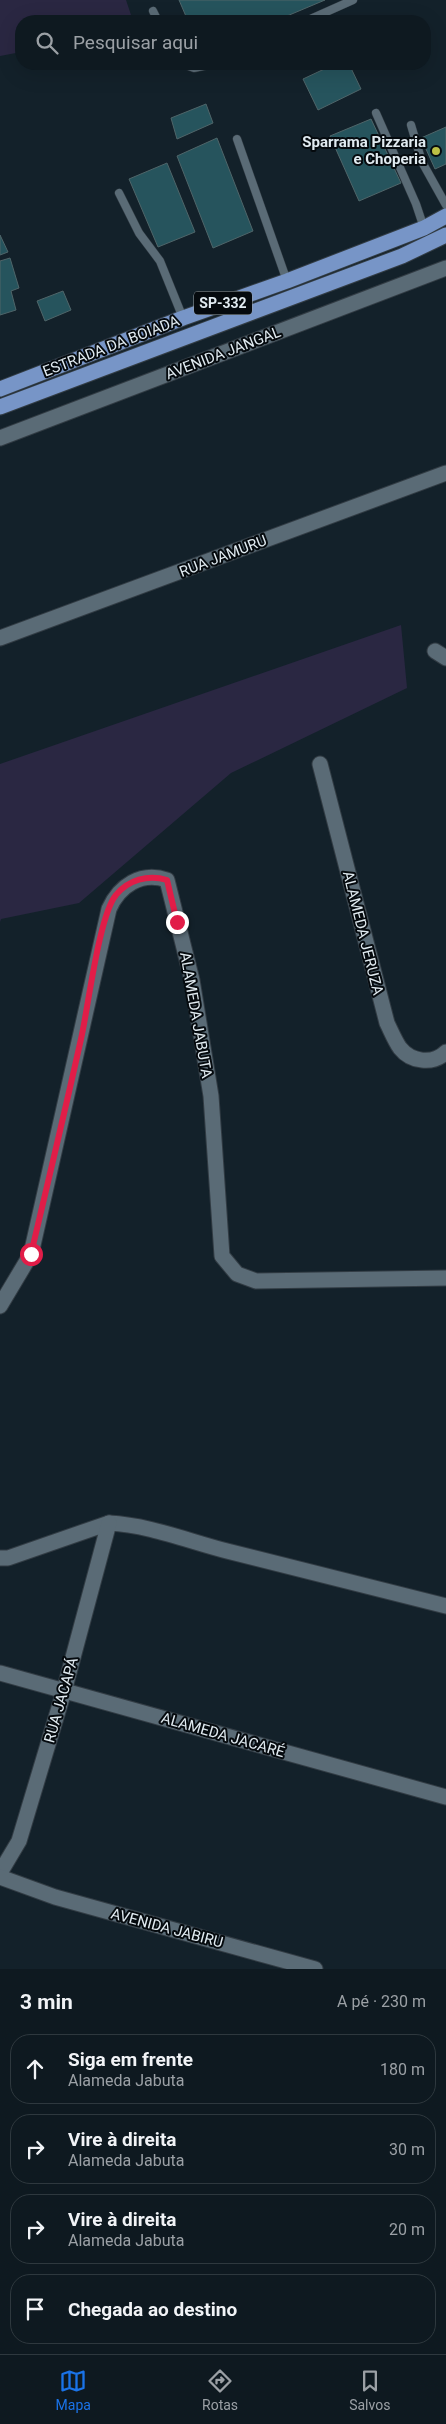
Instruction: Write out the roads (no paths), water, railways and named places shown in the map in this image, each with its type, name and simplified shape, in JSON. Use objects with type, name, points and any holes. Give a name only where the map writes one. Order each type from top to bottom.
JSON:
[{"type":"main road","name":"ESTRADA DA BOIADA","points":[[0,389],[424,228],[446,216]]},
{"type":"main road","name":"ESTRADA DA BOIADA","points":[[0,407],[402,256],[446,235]]},
{"type":"street","name":"AVENIDA JANGAL","points":[[0,438],[446,268]]},
{"type":"street","name":"RUA JAMURU","points":[[0,638],[446,473]]},
{"type":"street","name":"ALAMEDA JERUZA","points":[[320,764],[387,1023],[401,1049],[410,1057],[427,1062],[441,1057],[446,1052]]},
{"type":"street","name":"ALAMEDA JABUTA","points":[[0,1306],[31,1254],[109,910],[115,896],[128,884],[147,876],[167,880],[192,980],[210,1096],[222,1256],[238,1274],[256,1281],[446,1278]]},
{"type":"street","points":[[0,1558],[8,1558],[109,1522],[144,1527],[225,1550],[446,1606]]},
{"type":"street","name":"RUA JACAPÁ","points":[[0,1875],[19,1841],[64,1691],[109,1522]]},
{"type":"street","name":"ALAMEDA JACARÉ","points":[[0,1673],[446,1797]]},
{"type":"street","name":"AVENIDA JABIRU","points":[[0,1875],[19,1886]]},
{"type":"street","name":"AVENIDA JABIRU","points":[[0,1883],[19,1886],[315,1969]]},
{"type":"lane","points":[[319,15],[353,0]]},
{"type":"lane","points":[[153,11],[155,15]]},
{"type":"lane","points":[[376,113],[416,204],[424,228]]},
{"type":"lane","points":[[411,125],[422,162],[446,205]]},
{"type":"lane","points":[[237,139],[287,281]]},
{"type":"lane","points":[[119,193],[139,233],[160,260],[183,318]]},
{"type":"place","name":"Sparrama Pizzaria e Choperia","points":[[436,151]]}]
